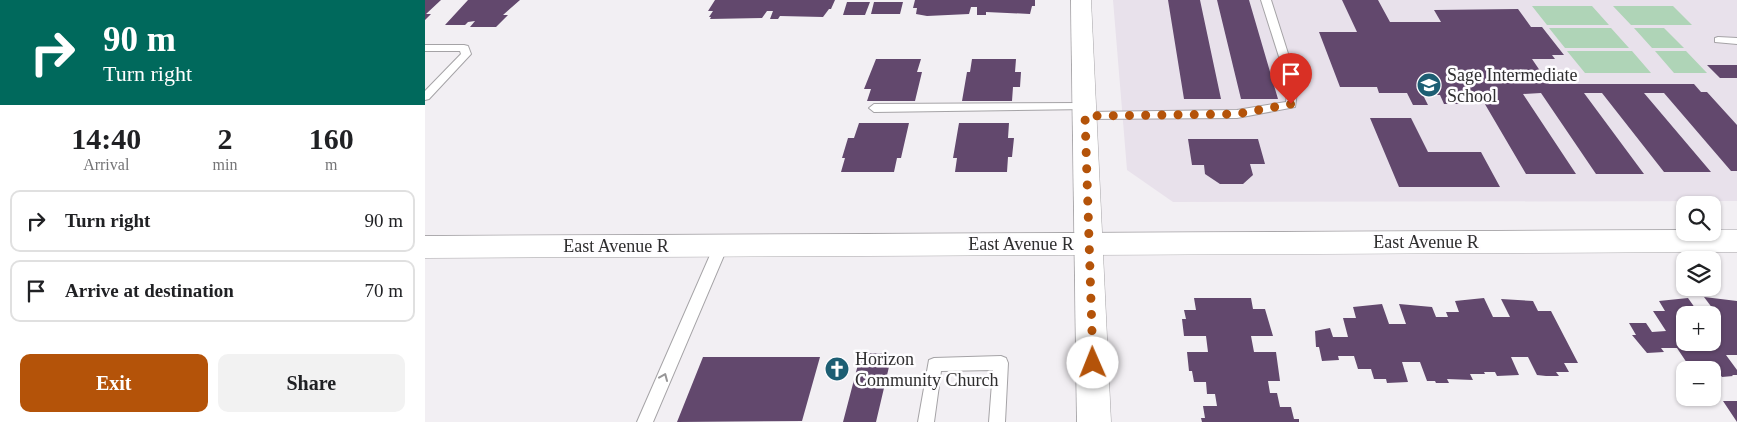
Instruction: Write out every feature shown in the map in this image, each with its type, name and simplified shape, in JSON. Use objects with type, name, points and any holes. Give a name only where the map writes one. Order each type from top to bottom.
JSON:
[{"type":"main road","points":[[1081,0],[1094,422]]},
{"type":"main road","name":"East Avenue R","points":[[425,247],[1737,241]]},
{"type":"lane","points":[[874,108],[1237,114],[1291,104],[1293,86],[1266,0]]},
{"type":"lane","points":[[1718,40],[1737,41]]},
{"type":"lane","points":[[425,48],[464,48],[465,54],[425,97]]},
{"type":"lane","points":[[425,84],[438,83]]},
{"type":"lane","points":[[645,422],[721,246]]},
{"type":"lane","points":[[926,422],[934,365],[1001,363],[997,422]]},
{"type":"shaded area","name":"Sage Intermediate School","points":[[1113,0],[1737,0],[1737,201],[1721,201],[1721,196],[1676,196],[1676,201],[1173,202],[1127,170]]},
{"type":"green space","points":[[1532,6],[1592,6],[1609,25],[1547,25]]},
{"type":"green space","points":[[1613,6],[1673,6],[1692,25],[1631,25]]},
{"type":"green space","points":[[1549,28],[1611,28],[1629,48],[1565,48]]},
{"type":"green space","points":[[1634,28],[1664,28],[1684,48],[1652,48]]},
{"type":"green space","points":[[1567,51],[1632,51],[1651,73],[1585,73]]},
{"type":"green space","points":[[1655,51],[1686,51],[1707,73],[1674,73]]},
{"type":"building","points":[[425,0],[441,0],[426,14],[431,14],[425,20]]},
{"type":"building","points":[[468,0],[520,0],[503,15],[508,15],[496,27],[470,27],[475,21],[468,22],[465,25],[445,25]]},
{"type":"building","points":[[715,0],[835,0],[831,9],[823,17],[780,16],[778,19],[770,19],[773,11],[767,11],[762,18],[710,19],[711,17],[709,17],[713,11],[708,11]]},
{"type":"building","points":[[915,0],[1035,0],[1035,6],[1032,6],[1030,14],[986,12],[986,15],[977,15],[977,7],[971,7],[969,14],[927,16],[916,14],[917,8],[913,8]]},
{"type":"building","points":[[1168,0],[1200,0],[1221,99],[1184,99]]},
{"type":"building","points":[[1217,0],[1249,0],[1278,99],[1241,99]]},
{"type":"building","points":[[1342,0],[1378,0],[1390,22],[1441,22],[1434,10],[1518,9],[1531,27],[1542,27],[1564,55],[1552,55],[1555,59],[1532,59],[1549,84],[1694,84],[1701,92],[1707,92],[1737,125],[1737,171],[1731,171],[1664,93],[1644,93],[1711,172],[1664,172],[1602,93],[1584,93],[1644,174],[1596,174],[1541,93],[1523,94],[1576,174],[1526,174],[1479,94],[1460,95],[1465,104],[1444,104],[1440,95],[1423,95],[1428,105],[1413,105],[1407,93],[1379,93],[1377,87],[1340,87],[1319,32],[1357,32]]},
{"type":"building","points":[[847,2],[870,2],[865,15],[843,15]]},
{"type":"building","points":[[874,2],[903,2],[900,14],[871,14]]},
{"type":"building","points":[[876,59],[921,59],[917,72],[922,72],[915,101],[867,101],[871,89],[864,89]]},
{"type":"building","points":[[972,59],[1016,59],[1015,72],[1021,72],[1020,87],[1013,87],[1012,101],[962,101],[967,72],[970,72]]},
{"type":"building","points":[[1707,65],[1737,65],[1737,78],[1720,78]]},
{"type":"building","points":[[1370,118],[1411,118],[1428,152],[1481,152],[1500,187],[1399,187]]},
{"type":"building","points":[[859,123],[909,123],[901,158],[897,158],[894,172],[841,172],[845,158],[842,158],[848,138],[854,138]]},
{"type":"building","points":[[959,123],[1009,123],[1008,138],[1014,138],[1012,157],[1008,157],[1007,172],[955,172],[957,158],[953,158]]},
{"type":"building","points":[[1188,139],[1258,139],[1265,164],[1250,164],[1253,175],[1243,184],[1220,184],[1205,174],[1204,165],[1192,165]]},
{"type":"building","points":[[1704,297],[1737,301],[1737,355],[1726,355],[1737,370],[1737,375],[1722,377],[1721,361],[1686,361],[1679,351],[1721,351],[1721,306],[1711,306]]},
{"type":"building","points":[[1194,298],[1251,298],[1253,309],[1265,309],[1273,336],[1251,336],[1254,352],[1276,352],[1280,381],[1268,381],[1270,393],[1277,393],[1280,407],[1291,407],[1294,419],[1299,419],[1299,422],[1202,422],[1201,418],[1205,418],[1203,406],[1217,406],[1215,394],[1207,394],[1206,382],[1194,382],[1192,371],[1189,371],[1187,352],[1208,352],[1206,336],[1184,336],[1182,319],[1186,319],[1184,310],[1196,310]]},
{"type":"building","points":[[1484,298],[1493,317],[1510,317],[1501,299],[1533,301],[1538,311],[1551,311],[1578,363],[1564,363],[1569,372],[1556,372],[1559,376],[1546,376],[1537,375],[1528,357],[1511,357],[1519,375],[1497,376],[1495,372],[1484,372],[1485,374],[1470,374],[1473,380],[1447,379],[1449,383],[1436,383],[1435,381],[1427,381],[1420,362],[1402,362],[1408,382],[1387,383],[1386,379],[1374,379],[1371,369],[1358,369],[1354,356],[1338,356],[1339,360],[1322,361],[1319,347],[1316,347],[1315,331],[1330,328],[1333,337],[1348,337],[1343,318],[1356,318],[1353,307],[1382,304],[1389,324],[1406,324],[1399,304],[1432,307],[1436,317],[1448,317],[1446,312],[1459,312],[1455,301]]},
{"type":"building","points":[[1688,298],[1694,306],[1676,306],[1676,348],[1661,348],[1664,352],[1647,353],[1632,335],[1636,335],[1629,323],[1646,323],[1652,332],[1666,331],[1653,311],[1665,311],[1659,301]]},
{"type":"building","points":[[861,353],[892,354],[876,422],[843,422]]},
{"type":"building","points":[[703,357],[820,357],[802,421],[677,422]]},
{"type":"building","points":[[1723,401],[1737,401],[1737,422]]},
{"type":"place","name":"Sage Intermediate School","points":[[1429,85]]},
{"type":"place","name":"Horizon Community Church","points":[[837,369]]},
{"type":"route","points":[[1093,363],[1085,116],[1237,114],[1291,104]]}]
